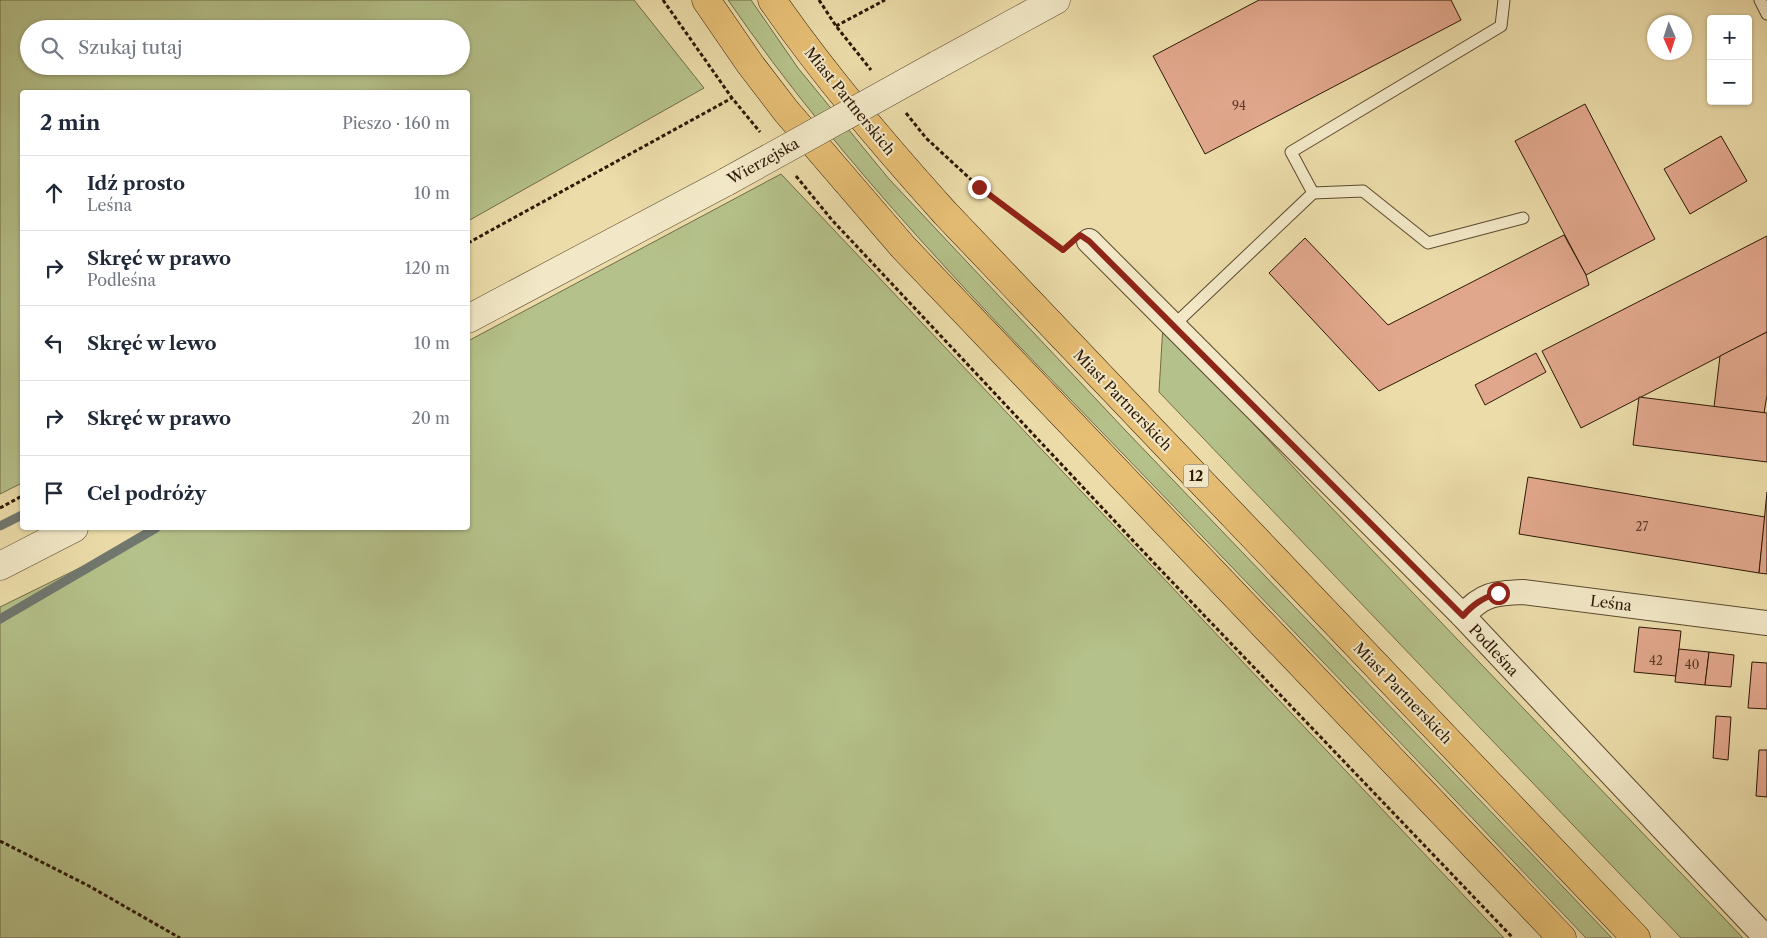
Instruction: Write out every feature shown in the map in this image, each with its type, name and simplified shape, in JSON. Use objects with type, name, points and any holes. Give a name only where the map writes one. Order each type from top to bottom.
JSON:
[{"type":"main road","points":[[706,0],[750,64],[786,111],[903,248],[1562,938]]},
{"type":"main road","name":"Miast Partnerskich","points":[[772,0],[833,82],[945,213],[1636,938]]},
{"type":"street","name":"Wierzejska","points":[[470,318],[726,182],[1056,0]]},
{"type":"street","name":"Podleśna","points":[[1089,241],[1463,616],[1766,938]]},
{"type":"street","points":[[0,566],[70,530]]},
{"type":"street","name":"Leśna","points":[[1463,616],[1475,603],[1485,597],[1498,593],[1523,592],[1767,623]]},
{"type":"lane","points":[[1313,193],[1291,152],[1501,26],[1504,0]]},
{"type":"lane","points":[[1760,0],[1767,14]]},
{"type":"lane","points":[[1174,325],[1313,193],[1363,191],[1428,243],[1523,218]]},
{"type":"path","points":[[663,0],[732,98],[763,136]]},
{"type":"path","points":[[818,0],[872,71]]},
{"type":"path","points":[[836,26],[885,0]]},
{"type":"path","points":[[470,242],[732,98]]},
{"type":"path","points":[[902,108],[926,138],[979,187],[1063,250],[1080,235],[1089,241]]},
{"type":"path","points":[[795,174],[832,220],[1155,564],[1513,938]]},
{"type":"path","points":[[0,508],[20,497]]},
{"type":"path","points":[[0,841],[89,886],[180,938]]},
{"type":"green space","points":[[0,0],[634,0],[704,88],[470,220],[470,90],[20,90],[20,484],[0,494]]},
{"type":"green space","points":[[728,0],[751,0],[798,68],[889,179],[1126,431],[1612,938],[1586,938],[969,293],[868,180],[819,121],[772,62]]},
{"type":"green space","points":[[781,174],[1504,938],[0,938],[0,607],[157,530],[470,530],[470,340]]},
{"type":"green space","points":[[1163,325],[1306,481],[1743,938],[1681,938],[1159,392]]},
{"type":"building","points":[[1259,0],[1451,0],[1461,20],[1205,154],[1153,56]]},
{"type":"building","points":[[1585,104],[1655,239],[1586,275],[1515,141]]},
{"type":"building","points":[[1721,136],[1747,181],[1690,214],[1664,169]]},
{"type":"building","points":[[1564,235],[1586,275],[1589,285],[1379,391],[1269,273],[1305,238],[1388,325]]},
{"type":"building","points":[[1767,236],[1767,332],[1581,428],[1542,351]]},
{"type":"building","points":[[1767,332],[1767,395],[1764,413],[1714,407],[1720,356]]},
{"type":"building","points":[[1536,353],[1546,372],[1485,405],[1475,385]]},
{"type":"building","points":[[1639,397],[1767,413],[1767,462],[1633,445]]},
{"type":"building","points":[[1528,477],[1765,517],[1759,573],[1519,534]]},
{"type":"building","points":[[1767,492],[1767,574],[1759,573]]},
{"type":"building","points":[[1639,627],[1681,631],[1676,676],[1634,672]]},
{"type":"building","points":[[1679,649],[1709,652],[1705,685],[1675,682]]},
{"type":"building","points":[[1709,652],[1734,655],[1731,687],[1705,685]]},
{"type":"building","points":[[1752,662],[1767,663],[1767,709],[1748,708]]},
{"type":"building","points":[[1716,716],[1731,717],[1728,760],[1713,758]]},
{"type":"building","points":[[1759,750],[1767,750],[1767,797],[1756,796]]},
{"type":"waterway","points":[[0,526],[20,516]]},
{"type":"waterway","points":[[0,619],[153,530]]},
{"type":"route","points":[[979,187],[1063,250],[1080,235],[1089,241],[1463,616],[1475,603],[1485,597],[1498,593]]}]
